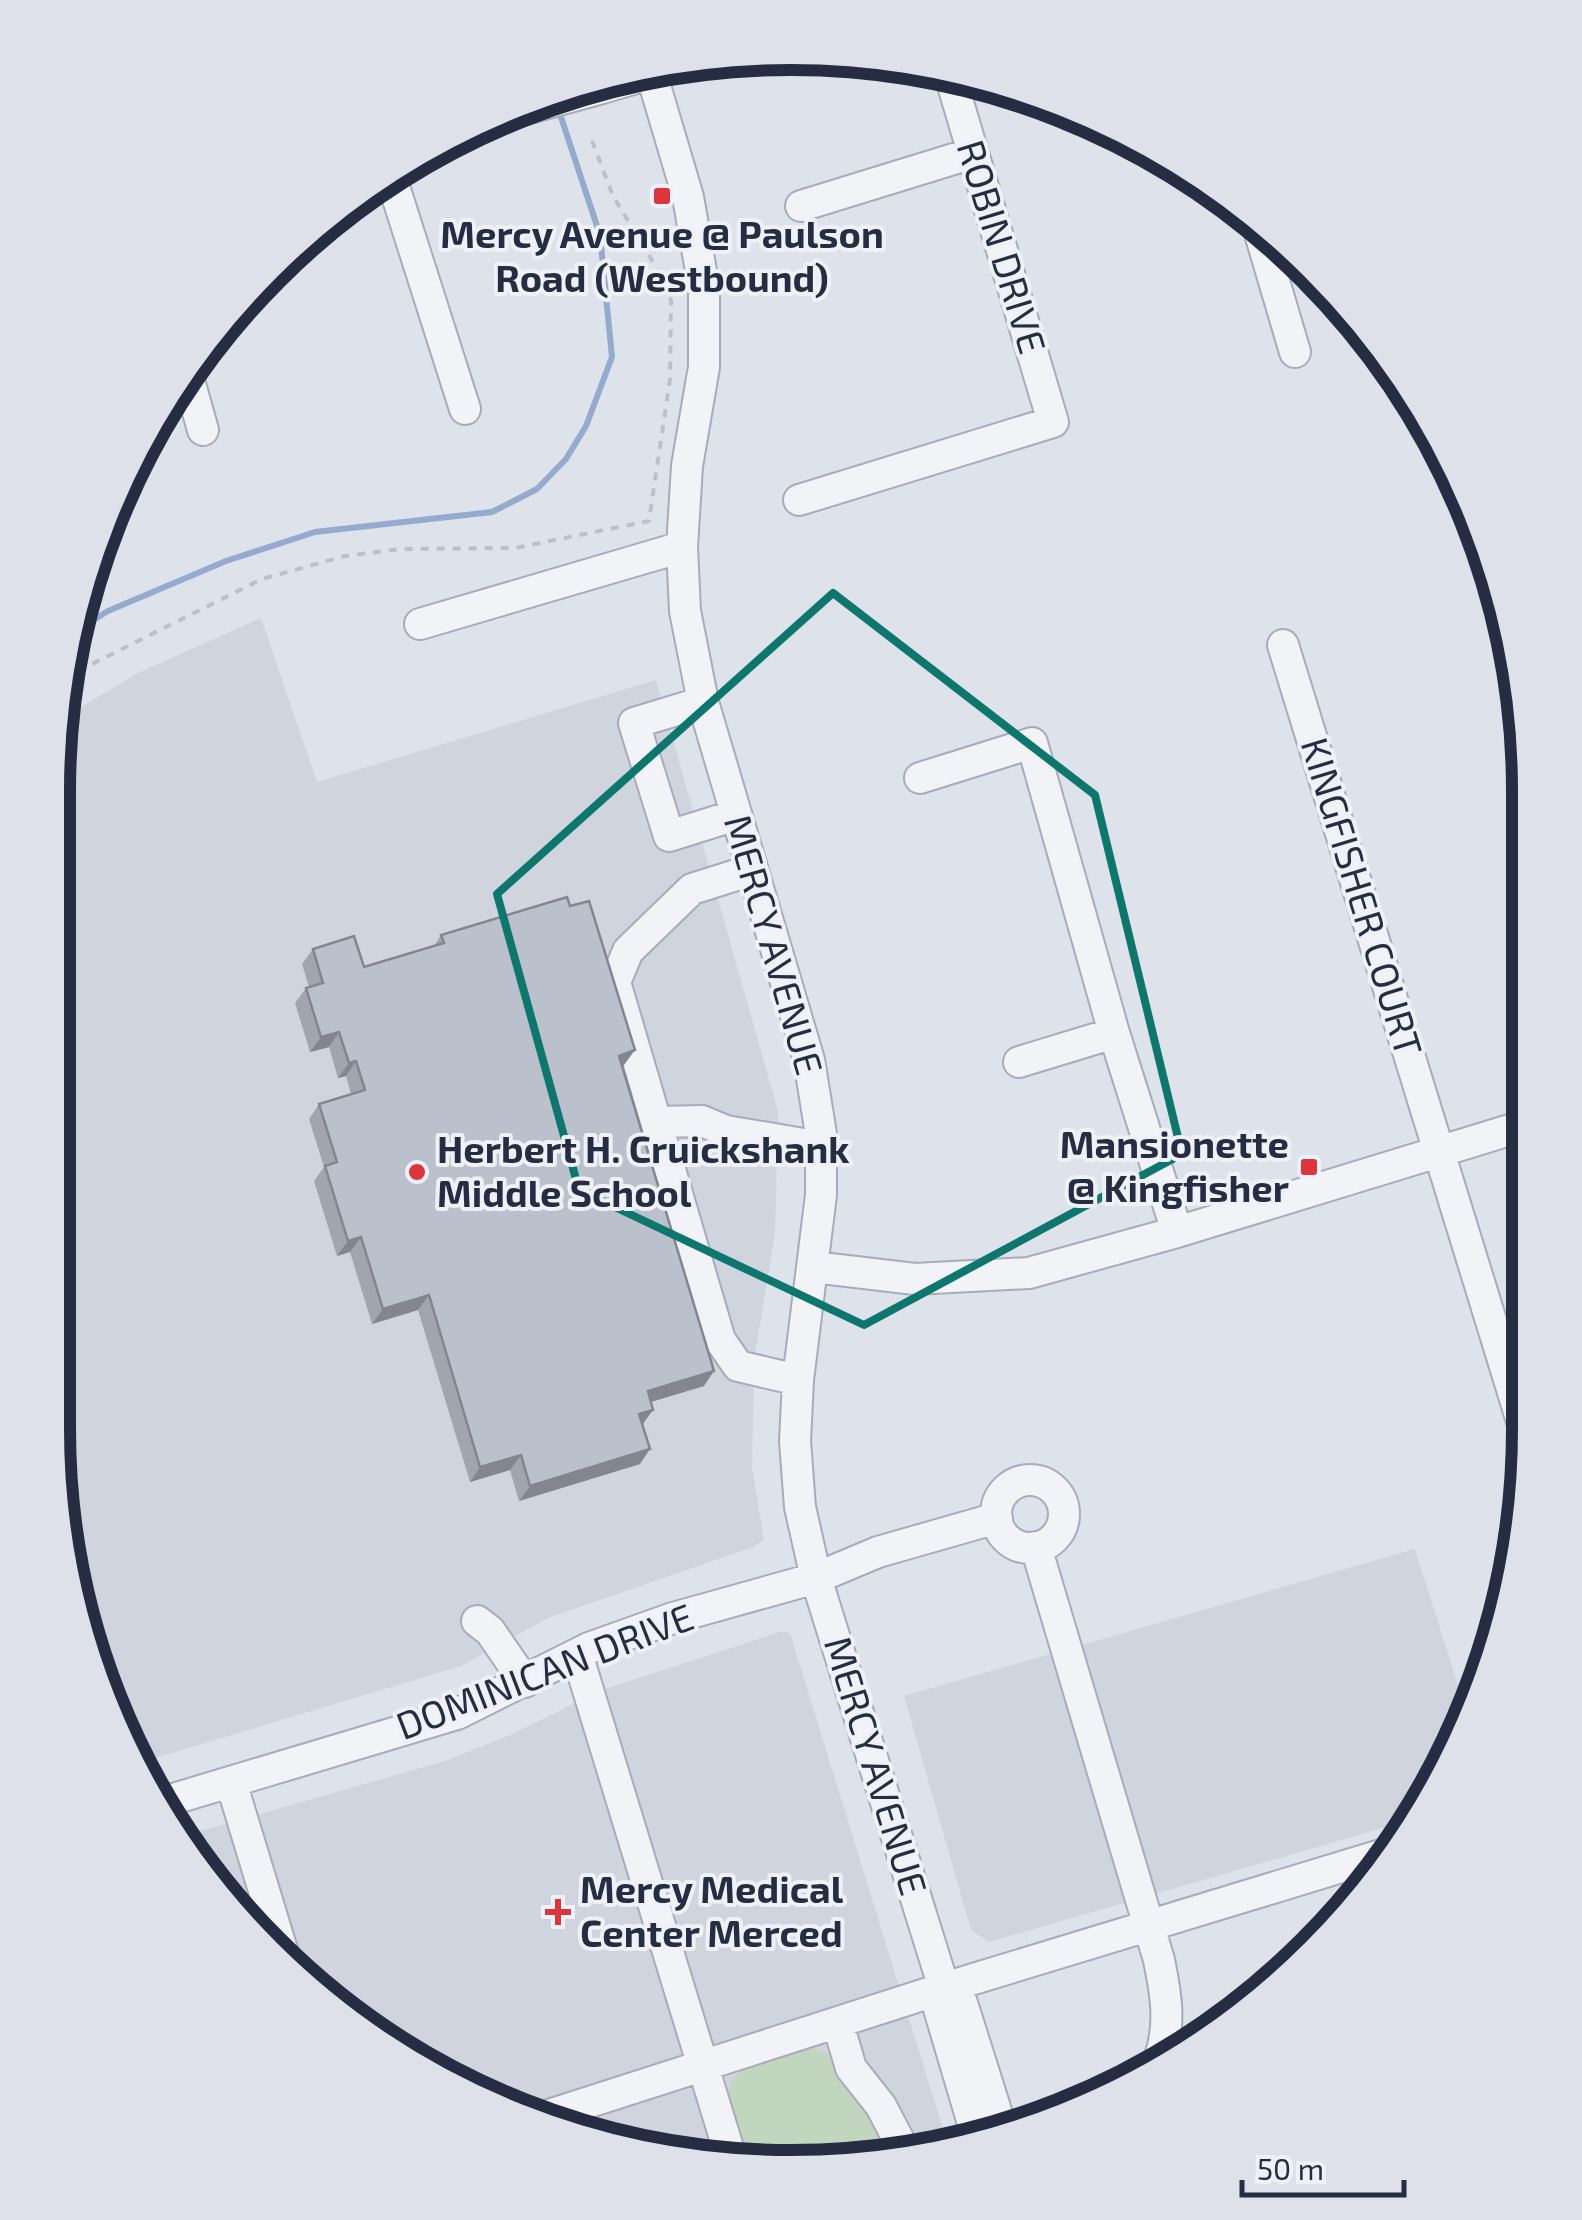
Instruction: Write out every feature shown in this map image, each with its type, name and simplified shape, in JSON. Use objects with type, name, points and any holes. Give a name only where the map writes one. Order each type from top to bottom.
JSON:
[{"type":"street","name":"MERCY AVENUE","points":[[655,83],[688,197],[704,288],[704,367],[687,466],[682,546],[685,611],[703,702],[808,1060],[821,1147],[813,1267],[798,1380],[795,1441],[800,1507],[816,1578],[944,1988],[939,2008],[974,2126]]},
{"type":"street","name":"ROBIN DRIVE","points":[[799,500],[1053,422],[954,89]]},
{"type":"street","points":[[801,206],[973,154]]},
{"type":"street","points":[[395,189],[466,409]]},
{"type":"street","points":[[1264,247],[1295,352]]},
{"type":"street","points":[[192,390],[203,430]]},
{"type":"street","points":[[420,624],[682,546]]},
{"type":"street","name":"KINGFISHER COURT","points":[[1283,645],[1512,1388]]},
{"type":"street","points":[[703,702],[634,723],[669,836],[736,815]]},
{"type":"street","points":[[920,778],[1032,744],[1114,1033],[1177,1232]]},
{"type":"street","points":[[752,870],[692,889],[628,952],[615,982],[720,1340],[738,1366],[798,1380]]},
{"type":"street","points":[[1020,1062],[1114,1033]]},
{"type":"street","points":[[656,1122],[702,1121],[726,1131],[821,1147]]},
{"type":"street","points":[[813,1267],[915,1279],[1029,1273],[1512,1129]]},
{"type":"street","points":[[1030,1480],[1051,1487],[1059,1496],[1064,1517],[1055,1537],[1036,1548],[1014,1544],[1006,1538],[996,1518],[997,1506],[1009,1487],[1030,1480]]},
{"type":"street","name":"DOMINICAN DRIVE","points":[[173,1799],[457,1714],[577,1654],[673,1618],[816,1578],[878,1552],[996,1518]]},
{"type":"street","points":[[1036,1548],[1150,1925],[1168,2004],[1164,2045]]},
{"type":"street","points":[[476,1621],[490,1631],[525,1682]]},
{"type":"street","points":[[577,1654],[728,2147]]},
{"type":"street","points":[[232,1782],[278,1935]]},
{"type":"street","points":[[559,2112],[944,1988],[1370,1858]]},
{"type":"street","name":"MERCY AVENUE","points":[[944,1988],[962,2003],[999,2119]]},
{"type":"street","points":[[838,2024],[850,2068],[881,2106],[899,2142]]},
{"type":"path","points":[[80,672],[262,579],[345,556],[401,549],[515,548],[649,522],[670,379],[670,301],[664,282],[612,196],[590,133]]},
{"type":"highlighted area","points":[[833,593],[1095,795],[1182,1154],[864,1325],[579,1190],[497,894]]},
{"type":"shaded area","name":"Herbert H. Cruickshank Middle School","points":[[261,618],[317,782],[656,680],[778,1111],[775,1233],[754,1360],[752,1467],[764,1540],[548,1618],[461,1666],[150,1760],[108,1661],[95,1616],[76,1523],[70,1429],[70,791],[75,711],[140,672]]},
{"type":"shaded area","points":[[1415,1549],[1461,1695],[1438,1748],[1393,1825],[989,1942],[971,1930],[904,1696]]},
{"type":"shaded area","name":"Mercy Medical Center Merced","points":[[783,1631],[790,1633],[944,2133],[838,2148],[791,2150],[697,2144],[604,2125],[515,2095],[430,2053],[352,2001],[281,1939],[194,1833],[445,1761],[510,1735],[602,1690]]},
{"type":"green space","points":[[812,2048],[831,2055],[843,2082],[878,2124],[887,2144],[791,2150],[741,2148],[728,2102],[733,2080],[740,2071]]},
{"type":"building","points":[[567,897],[570,906],[589,901],[635,1050],[619,1056],[714,1371],[648,1391],[653,1410],[639,1414],[650,1449],[530,1486],[521,1455],[480,1467],[429,1295],[383,1309],[361,1237],[348,1241],[325,1166],[337,1162],[319,1104],[365,1090],[356,1061],[349,1063],[339,1032],[321,1037],[306,988],[323,983],[313,949],[354,936],[364,967],[444,943],[441,935]]},
{"type":"waterway","points":[[91,622],[226,561],[315,532],[492,512],[537,489],[566,459],[586,426],[612,357],[600,235],[558,108]]},
{"type":"place","name":"Mercy Avenue @ Paulson Road (Westbound)","points":[[662,196]]},
{"type":"place","name":"Mansionette @ Kingfisher","points":[[1309,1167]]},
{"type":"place","name":"Herbert H. Cruickshank Middle School","points":[[417,1172]]},
{"type":"place","name":"Mercy Medical Center Merced","points":[[558,1912]]}]
